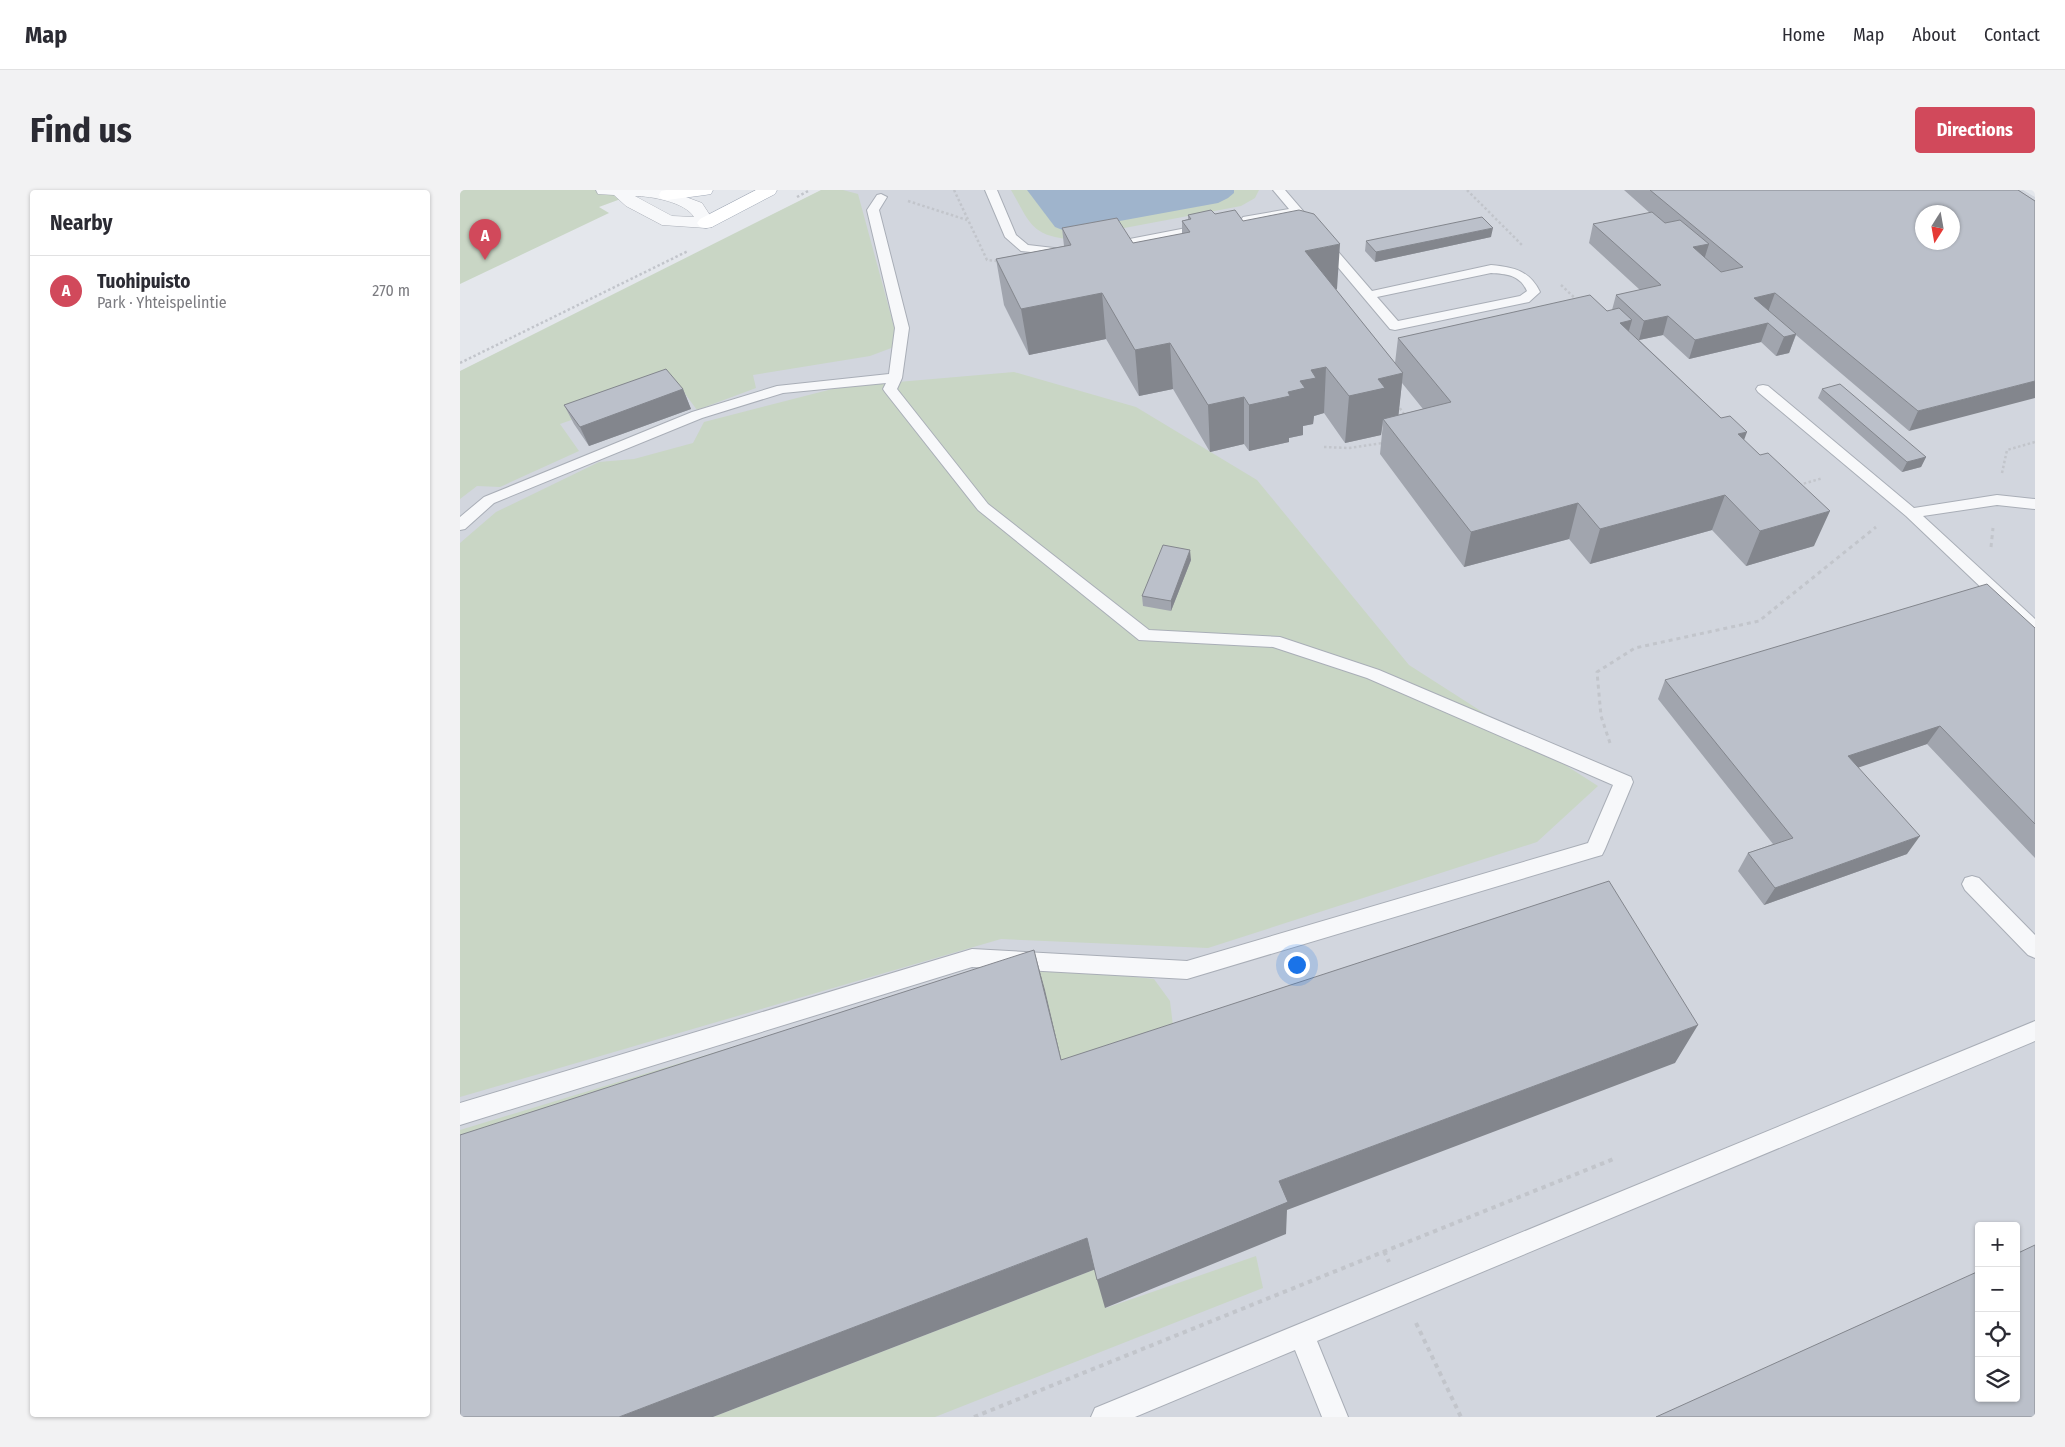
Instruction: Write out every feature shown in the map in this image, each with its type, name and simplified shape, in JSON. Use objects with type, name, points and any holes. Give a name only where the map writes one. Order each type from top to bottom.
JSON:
[{"type":"main road","points":[[667,195],[706,190]]},
{"type":"main road","points":[[706,223],[769,190]]},
{"type":"street","points":[[612,191],[654,190],[696,207],[706,223]]},
{"type":"street","points":[[612,191],[668,221],[706,223]]},
{"type":"lane","points":[[991,190],[1011,237],[1025,248],[1078,254]]},
{"type":"lane","points":[[1279,190],[1296,211],[1369,295],[1396,326],[1524,299],[1534,292],[1530,282],[1521,273],[1491,269],[1369,295]]},
{"type":"lane","points":[[460,1114],[972,958],[1187,970],[1595,848],[1624,782],[1373,674],[1274,641],[1145,636],[983,507],[890,389],[895,378],[902,328],[873,210],[881,197]]},
{"type":"lane","points":[[1097,250],[1296,211]]},
{"type":"lane","points":[[1018,263],[1025,248]]},
{"type":"lane","points":[[1043,264],[1049,252]]},
{"type":"lane","points":[[460,524],[489,500],[697,415],[782,389],[895,378]]},
{"type":"lane","points":[[1763,388],[1911,514],[2035,629]]},
{"type":"lane","points":[[1911,514],[1997,500],[2035,504]]},
{"type":"lane","points":[[1972,884],[2035,949]]},
{"type":"lane","points":[[1104,1417],[2035,1031]]},
{"type":"lane","points":[[1302,1335],[1335,1417]]},
{"type":"path","points":[[795,199],[810,190]]},
{"type":"path","points":[[1467,190],[1528,252]]},
{"type":"path","points":[[881,197],[907,201],[967,220]]},
{"type":"path","points":[[460,363],[692,249]]},
{"type":"path","points":[[1556,279],[1583,307]]},
{"type":"path","points":[[1396,402],[1407,417],[1406,423]]},
{"type":"path","points":[[1324,447],[1349,448],[1382,443],[1390,439]]},
{"type":"path","points":[[1797,486],[1823,478]]},
{"type":"path","points":[[1624,782],[1601,716],[1598,672],[1635,648],[1759,621],[1876,527]]},
{"type":"path","points":[[974,1417],[1616,1158]]},
{"type":"path","points":[[1384,1251],[1402,1294],[1461,1417]]},
{"type":"shaded area","points":[[834,190],[2023,190],[2035,197],[2035,1417],[460,1417],[460,421]]},
{"type":"green space","points":[[460,190],[645,190],[599,207],[609,213],[460,284]]},
{"type":"green space","points":[[821,190],[843,190],[858,194],[896,334],[894,347],[870,356],[753,375],[756,388],[697,410],[677,383],[560,424],[579,451],[500,487],[477,486],[460,499],[460,371]]},
{"type":"green space","points":[[1011,190],[1259,190],[1255,198],[1241,206],[1066,239],[1045,234],[1031,224]]},
{"type":"green space","points":[[1014,372],[1136,407],[1257,480],[1409,665],[1598,786],[1537,842],[1208,948],[1001,939],[460,1097],[460,543],[496,512],[599,462],[634,459],[693,443],[704,422],[840,387]]},
{"type":"green space","points":[[1064,969],[1154,979],[1170,1001],[1173,1026],[1070,1097],[1044,991],[460,1316],[460,1130],[979,972]]},
{"type":"green space","points":[[1256,1256],[1263,1288],[935,1417],[713,1417],[1096,1269],[1106,1308]]},
{"type":"water","points":[[1027,190],[1234,190],[1234,193],[1218,203],[1065,231],[1055,227]]},
{"type":"building","points":[[1650,190],[2018,190],[2035,201],[2035,381],[1918,411],[1775,293],[1754,298],[1796,334],[1784,337],[1768,323],[1695,340],[1668,316],[1644,321],[1616,295],[1661,285],[1593,224],[1652,212],[1665,223],[1680,220],[1709,244],[1693,247],[1721,272],[1743,267]]},
{"type":"building","points":[[1211,210],[1215,214],[1235,210],[1243,221],[1299,210],[1314,214],[1340,244],[1305,251],[1403,373],[1378,379],[1385,388],[1349,396],[1326,367],[1311,370],[1316,378],[1300,381],[1305,388],[1288,392],[1290,396],[1249,405],[1244,397],[1208,405],[1170,343],[1135,350],[1102,293],[1021,309],[996,259],[1071,245],[1062,228],[1117,218],[1133,243],[1190,232],[1182,221],[1191,219],[1188,215]]},
{"type":"building","points":[[1482,217],[1493,228],[1376,252],[1366,241]]},
{"type":"building","points":[[1590,295],[1607,311],[1619,308],[1632,320],[1620,323],[1721,418],[1730,416],[1747,432],[1738,434],[1760,455],[1768,453],[1830,511],[1760,531],[1725,495],[1600,529],[1578,503],[1471,532],[1383,419],[1451,402],[1398,338]]},
{"type":"building","points":[[666,369],[683,389],[580,427],[564,405]]},
{"type":"building","points":[[1840,384],[1926,457],[1907,462],[1822,389]]},
{"type":"building","points":[[1163,545],[1190,550],[1171,601],[1142,596]]},
{"type":"building","points":[[1987,584],[2035,628],[2035,824],[1940,726],[1848,756],[1920,836],[1775,888],[1748,853],[1793,838],[1665,680]]},
{"type":"building","points":[[1609,881],[1698,1025],[1279,1181],[1288,1202],[1097,1280],[1087,1238],[619,1417],[460,1417],[460,1135],[1034,950],[1061,1060]]},
{"type":"building","points":[[2035,1245],[2035,1417],[1656,1417],[1975,1273],[1975,1402],[2020,1402],[2020,1252]]},
{"type":"place","name":"Tuohipuisto","points":[[485,260]]}]
